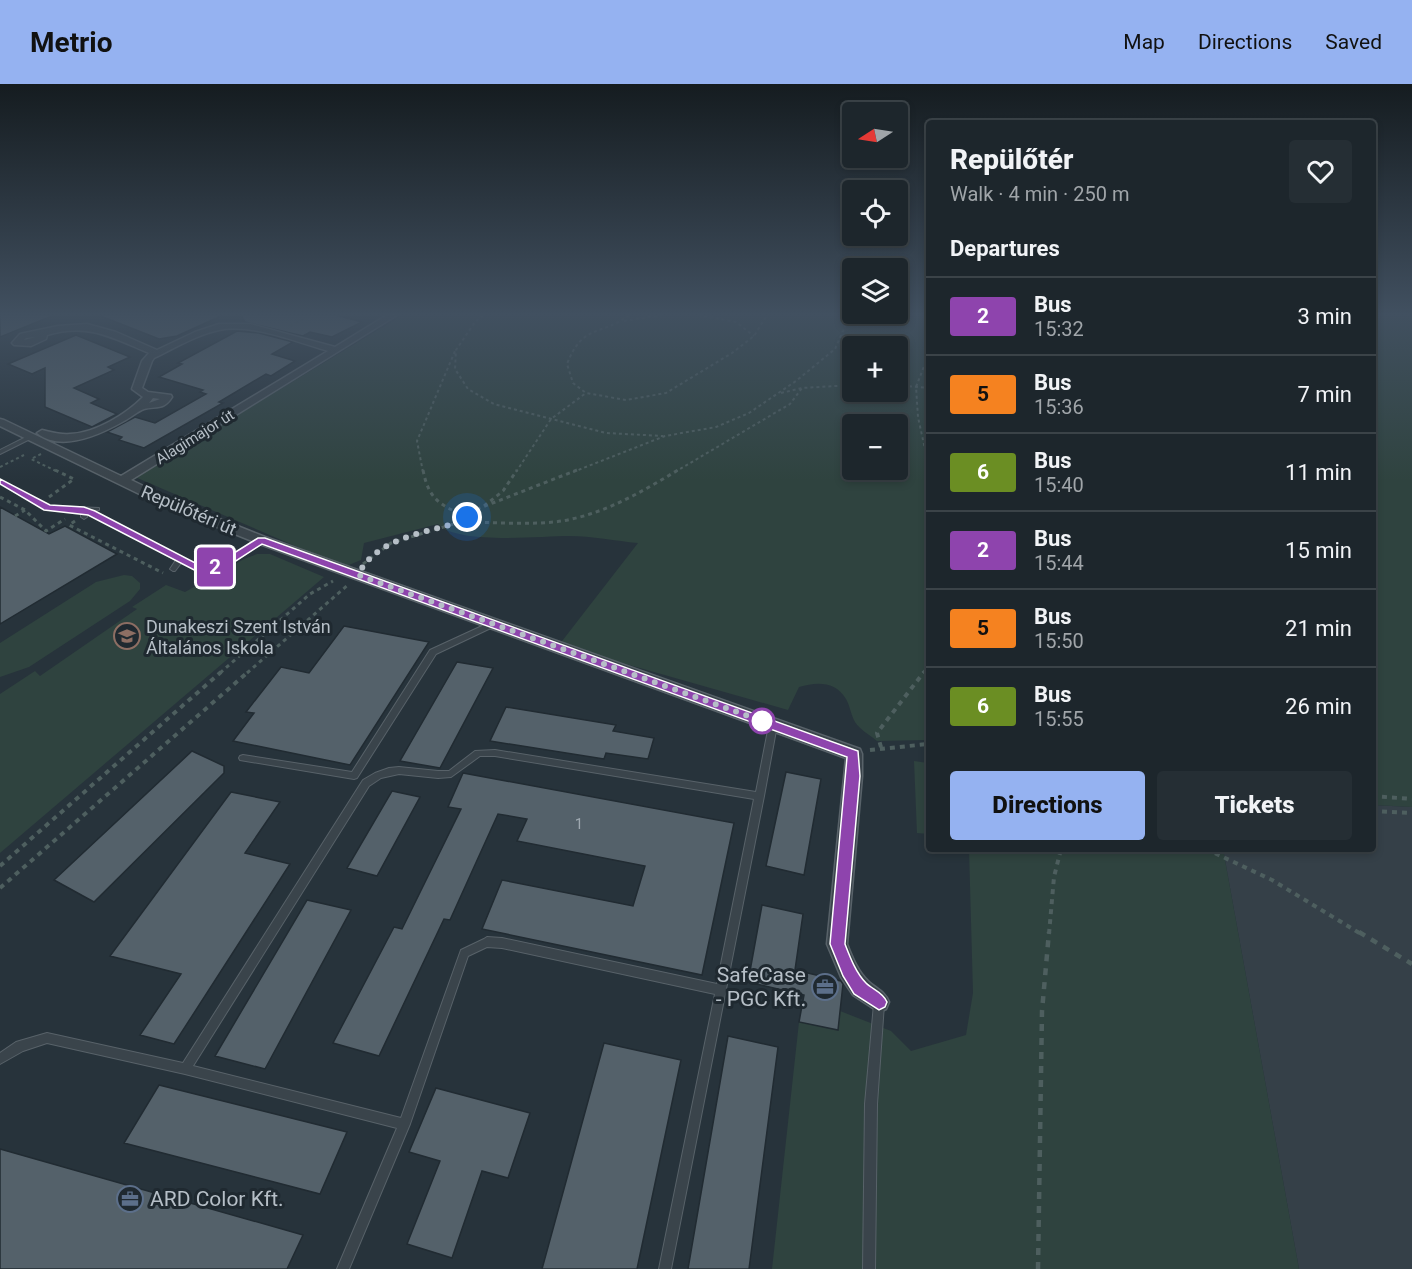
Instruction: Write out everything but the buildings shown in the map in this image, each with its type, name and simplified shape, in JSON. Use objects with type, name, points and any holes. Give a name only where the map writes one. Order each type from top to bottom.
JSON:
[{"type":"street","points":[[0,413],[57,439],[90,433],[147,401],[137,389],[144,370]]},
{"type":"street","name":"Alagimajor út","points":[[150,465],[304,370]]},
{"type":"street","name":"Repülőtéri út","points":[[0,422],[164,501],[261,540],[357,570],[493,624],[854,754]]},
{"type":"street","name":"Repülőtéri út","points":[[102,471],[120,472],[150,465]]},
{"type":"street","name":"Repülőtéri út","points":[[123,480],[150,465]]},
{"type":"street","points":[[854,754],[854,776],[837,944],[848,970],[860,988],[879,1002]]},
{"type":"lane","points":[[0,452],[30,437]]},
{"type":"lane","points":[[0,482],[39,503],[84,514],[200,570],[217,567],[261,540]]},
{"type":"lane","points":[[39,503],[52,503]]},
{"type":"lane","points":[[84,514],[97,508]]},
{"type":"lane","points":[[173,569],[179,560]]},
{"type":"lane","points":[[243,758],[354,776],[433,652],[493,624]]},
{"type":"lane","points":[[665,1269],[773,725]]},
{"type":"lane","points":[[185,1069],[366,783],[384,772],[399,769],[451,774],[478,753],[495,753],[760,796]]},
{"type":"lane","points":[[343,1269],[404,1124],[464,953],[487,942],[502,943],[721,990]]},
{"type":"lane","points":[[869,1269],[872,1104],[879,1002]]},
{"type":"lane","points":[[0,1059],[20,1046],[48,1038],[185,1069],[404,1124]]},
{"type":"path","points":[[447,370],[417,441],[425,482],[438,504],[467,517]]},
{"type":"path","points":[[456,370],[468,389],[494,404],[606,433],[665,436]]},
{"type":"path","points":[[569,370],[573,383],[586,393],[626,400],[666,393],[703,370]]},
{"type":"path","points":[[480,508],[665,436],[716,427],[749,413],[808,370]]},
{"type":"path","points":[[922,370],[916,387],[918,417],[926,455]]},
{"type":"path","points":[[779,393],[802,388],[842,386]]},
{"type":"path","points":[[908,387],[926,388]]},
{"type":"path","points":[[0,888],[357,570],[391,543],[460,522],[555,522],[594,512],[632,498],[790,404],[802,388]]},
{"type":"path","points":[[460,522],[503,491],[551,419],[586,393]]},
{"type":"path","points":[[15,516],[74,479],[31,459],[54,447]]},
{"type":"path","points":[[0,466],[24,455]]},
{"type":"path","points":[[0,497],[25,510],[46,531],[71,515],[79,518],[69,525],[159,572],[167,573],[173,569]]},
{"type":"path","points":[[0,866],[310,594],[357,570]]},
{"type":"path","points":[[880,747],[877,733],[926,670]]},
{"type":"path","points":[[854,754],[880,747],[926,744]]},
{"type":"path","points":[[1376,796],[1412,799]]},
{"type":"path","points":[[1376,811],[1412,813]]},
{"type":"path","points":[[1038,1269],[1042,1011],[1054,877],[1060,852]]},
{"type":"path","points":[[1212,852],[1272,880],[1412,964]]},
{"type":"shaded area","points":[[1376,805],[1412,807],[1412,1269],[1299,1269],[1224,852],[1376,852]]},
{"type":"green space","points":[[312,370],[842,370],[842,402],[908,402],[908,370],[926,370],[926,740],[877,741],[857,725],[842,693],[825,684],[799,687],[788,710],[559,645],[638,543],[578,536],[480,537],[448,531],[438,524],[364,543],[361,560],[344,567],[135,477]]},
{"type":"green space","points":[[1376,370],[1412,370],[1412,807],[1376,805]]},
{"type":"green space","points":[[257,554],[270,554],[324,577],[0,853],[0,694],[35,671],[40,676],[137,609],[132,607],[166,585],[185,592]]},
{"type":"green space","points":[[124,575],[132,576],[140,583],[140,589],[130,601],[29,667],[0,677],[0,643],[96,582]]},
{"type":"green space","points":[[914,761],[926,763],[926,834],[917,833]]},
{"type":"green space","points":[[969,852],[1224,852],[1299,1269],[772,1269],[799,1022],[838,1030],[840,1011],[891,1031],[911,1051],[966,1035],[973,993]]},
{"type":"bus line","name":"2","points":[[0,482],[48,508],[76,509],[92,513],[200,570],[221,565],[261,540],[854,754],[854,776],[837,944],[848,970],[860,988],[879,1002]]},
{"type":"place","name":"Dunakeszi Szent István Általános Iskola","points":[[127,636]]},
{"type":"place","name":"SafeCase - PGC Kft.","points":[[825,987]]},
{"type":"place","name":"ARD Color Kft.","points":[[130,1199]]},
{"type":"route","points":[[467,517],[460,522],[391,543],[364,564],[358,575],[762,721]]}]
